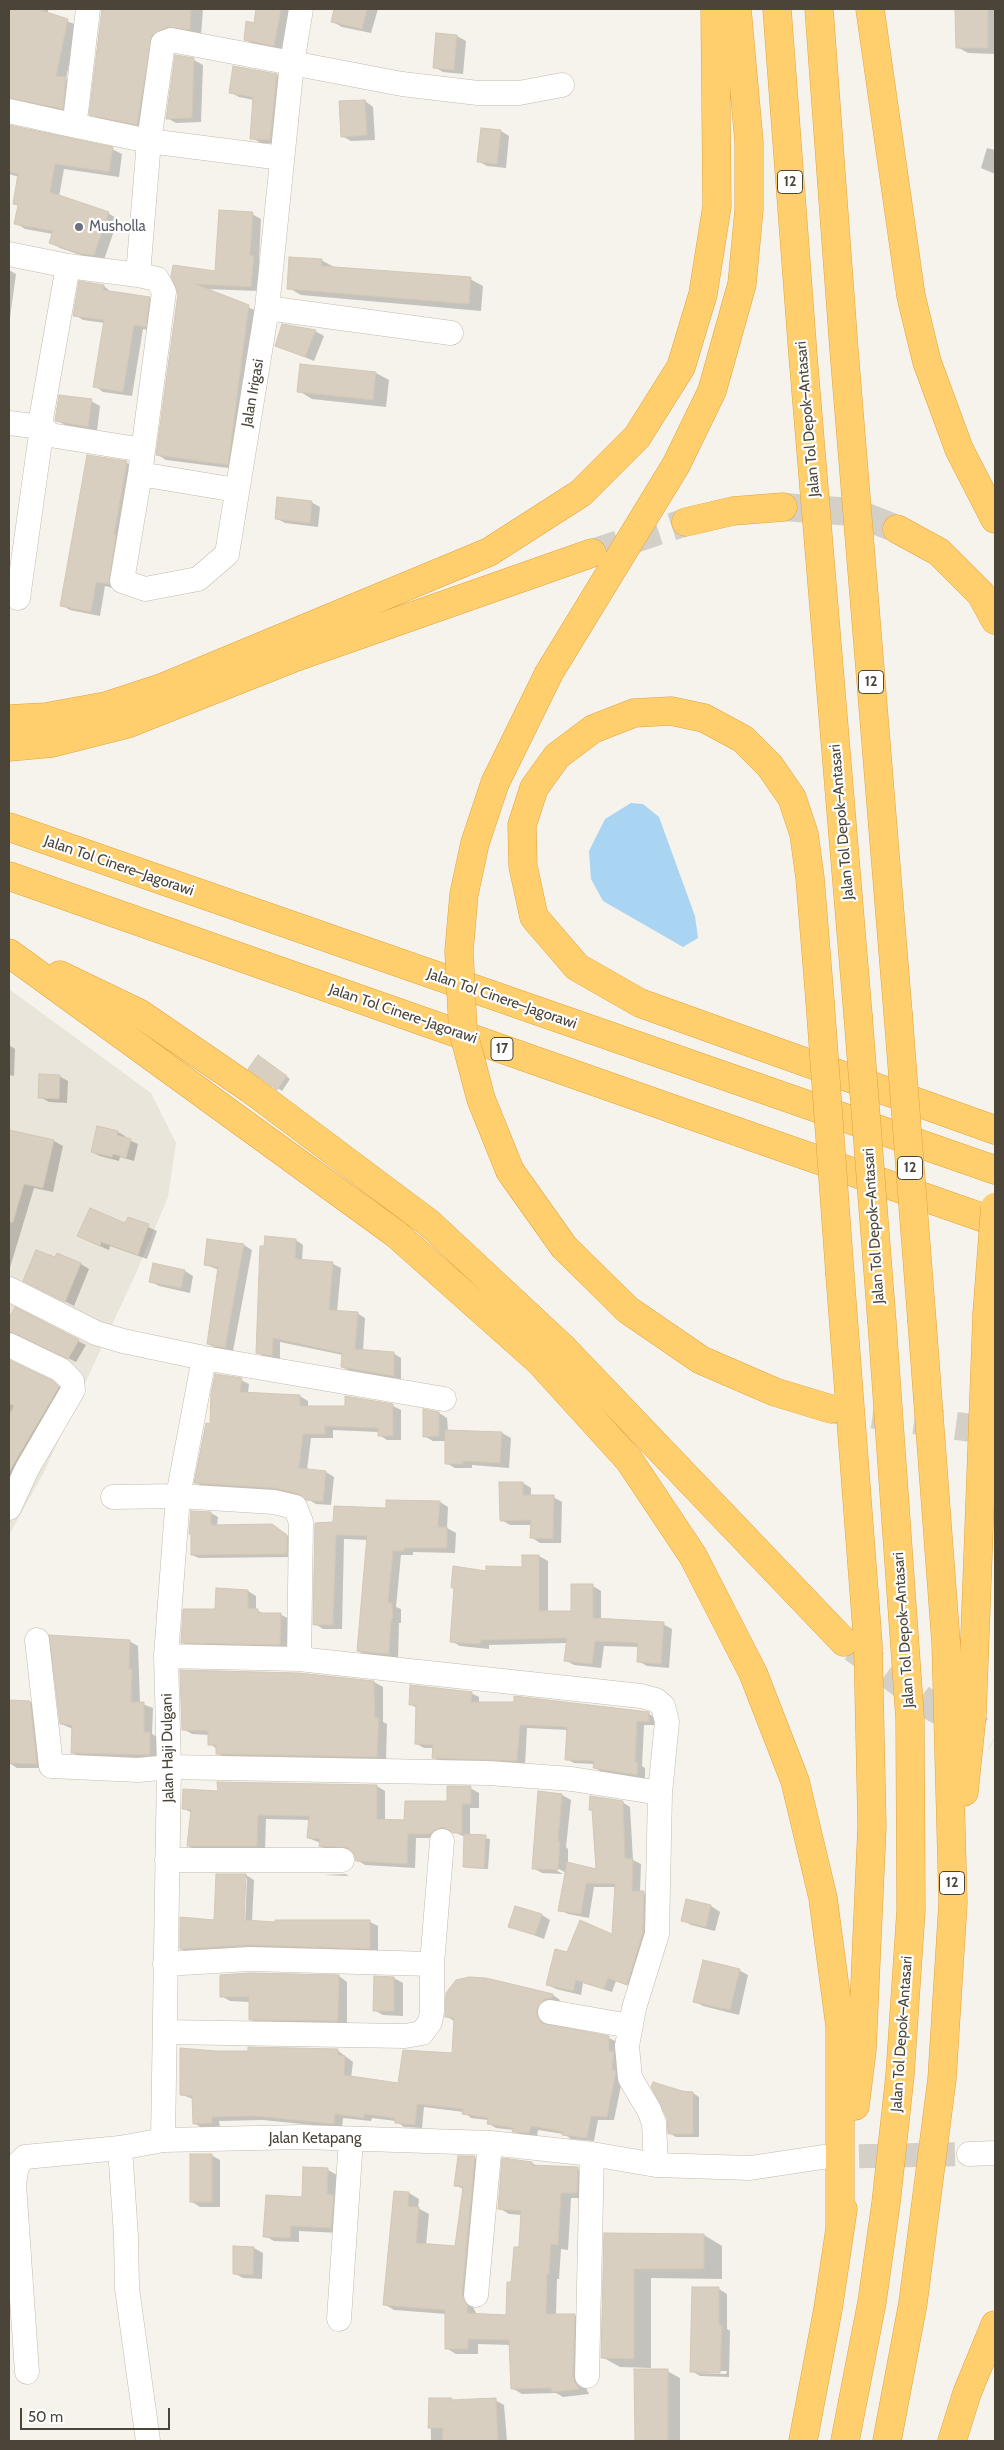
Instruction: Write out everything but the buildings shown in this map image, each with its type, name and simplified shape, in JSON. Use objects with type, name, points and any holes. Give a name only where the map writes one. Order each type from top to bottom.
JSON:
[{"type":"highway","points":[[9,719],[46,717],[106,706],[164,687],[489,552],[581,493],[637,437],[681,367],[703,294],[717,206],[715,9]]},
{"type":"highway","points":[[737,9],[749,142],[749,210],[742,284],[712,391],[676,465],[549,673],[495,783],[475,843],[464,894],[459,951],[463,1031],[481,1100],[510,1171],[564,1247],[628,1310],[701,1360],[775,1392],[831,1409]]},
{"type":"highway","name":"Jalan Tol Depok–Antasari","points":[[777,9],[803,356],[882,1323],[910,1719],[911,1910],[900,2076],[886,2203],[872,2302],[845,2441]]},
{"type":"highway","name":"12","points":[[819,9],[946,1643],[952,1903],[940,2089],[913,2303],[887,2441]]},
{"type":"highway","points":[[870,9],[911,296],[927,362],[959,449],[995,519]]},
{"type":"highway","points":[[686,522],[733,512],[783,507]]},
{"type":"highway","points":[[897,529],[939,552],[981,594],[995,620]]},
{"type":"highway","points":[[9,747],[52,743],[127,724],[296,657],[592,553]]},
{"type":"highway","points":[[803,2441],[828,2309],[862,2050],[872,1826],[868,1644],[840,1275],[820,1001],[810,878],[804,834],[792,798],[770,766],[743,739],[704,718],[671,711],[634,713],[593,729],[557,756],[534,788],[522,824],[522,866],[534,917],[577,967],[640,1003],[995,1130]]},
{"type":"highway","name":"Jalan Tol Cinere–Jagorawi","points":[[9,827],[995,1170]]},
{"type":"highway","name":"Jalan Tol Cinere-Jagorawi","points":[[9,876],[995,1222]]},
{"type":"highway","points":[[9,951],[139,1013],[250,1089],[429,1224],[562,1346],[844,1642]]},
{"type":"highway","points":[[9,951],[396,1234],[540,1362],[629,1460],[693,1556],[753,1673],[795,1781],[823,1898],[840,2026],[840,2227]]},
{"type":"highway","points":[[952,1903],[972,1715],[987,1314],[995,1207]]},
{"type":"highway","points":[[952,2441],[967,2393],[995,2325]]},
{"type":"street","points":[[72,125],[76,112],[88,9]]},
{"type":"street","name":"Jalan Irigasi","points":[[140,474],[122,581],[145,589],[198,579],[226,554],[267,308],[292,63],[301,9]]},
{"type":"street","points":[[138,275],[149,141],[160,48],[167,40],[402,84],[478,93],[518,93],[562,85]]},
{"type":"street","points":[[9,111],[149,141],[282,158]]},
{"type":"street","points":[[9,254],[68,266],[156,279],[164,292],[140,474],[236,490]]},
{"type":"street","points":[[18,598],[42,427],[68,266]]},
{"type":"street","points":[[267,308],[451,333]]},
{"type":"street","points":[[9,423],[42,427],[50,434],[143,450]]},
{"type":"street","points":[[9,1289],[96,1333],[123,1341],[204,1358],[444,1399]]},
{"type":"street","points":[[9,1346],[61,1370],[72,1381],[73,1390],[27,1469],[9,1508]]},
{"type":"street","name":"Jalan Haji Dulgani","points":[[162,2140],[166,2032],[165,1964],[170,1767],[166,1656],[178,1496],[204,1358]]},
{"type":"street","points":[[113,1497],[178,1496],[281,1503],[295,1507],[300,1522],[298,1659]]},
{"type":"street","points":[[37,1640],[51,1766],[138,1770],[170,1767],[497,1774],[572,1779],[660,1793]]},
{"type":"street","points":[[166,1656],[298,1659],[656,1700],[663,1706],[668,1722],[660,1793],[657,1934],[630,2026],[627,2059],[630,2078],[652,2116],[656,2165]]},
{"type":"street","points":[[166,2032],[405,2036],[422,2033],[430,2022],[432,2012],[432,1964],[442,1841]]},
{"type":"street","points":[[168,1860],[342,1860]]},
{"type":"street","points":[[165,1964],[250,1959],[432,1964]]},
{"type":"street","points":[[550,2012],[630,2026]]},
{"type":"street","name":"Jalan Ketapang","points":[[27,2372],[15,2272],[14,2175],[20,2160],[35,2154],[120,2148],[162,2140],[303,2137],[490,2143],[592,2154],[656,2165],[750,2168],[824,2157]]},
{"type":"street","points":[[339,2319],[351,2139]]},
{"type":"street","points":[[476,2295],[490,2143]]},
{"type":"street","points":[[120,2148],[127,2288],[148,2441]]},
{"type":"street","points":[[969,2154],[995,2153]]},
{"type":"street","points":[[586,2376],[592,2154]]},
{"type":"shaded area","points":[[9,989],[151,1093],[176,1143],[168,1197],[137,1271],[44,1472],[9,1535]]},
{"type":"water","points":[[631,803],[643,804],[659,817],[695,916],[698,938],[683,947],[603,901],[591,879],[589,851],[605,819]]},
{"type":"tunnel","points":[[783,507],[854,512],[897,529]]},
{"type":"tunnel","points":[[592,553],[686,522]]},
{"type":"tunnel","points":[[831,1409],[995,1431]]},
{"type":"tunnel","points":[[853,1648],[934,1708],[995,1737]]},
{"type":"tunnel","points":[[823,2157],[969,2154]]},
{"type":"place","name":"Musholla","points":[[79,227]]}]
